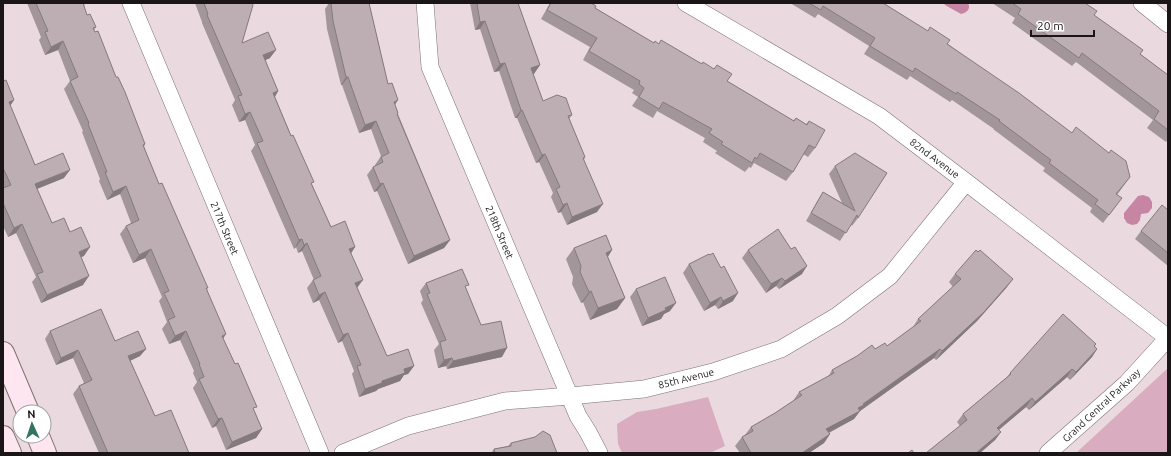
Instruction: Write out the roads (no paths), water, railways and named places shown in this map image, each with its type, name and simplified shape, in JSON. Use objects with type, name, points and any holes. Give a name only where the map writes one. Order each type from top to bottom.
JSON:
[{"type":"street","name":"217th Street","points":[[131,3],[320,453]]},
{"type":"street","name":"218th Street","points":[[426,3],[430,67],[578,416],[599,453]]},
{"type":"street","name":"82nd Avenue","points":[[686,3],[879,116],[1168,338]]},
{"type":"street","points":[[1142,3],[1168,24]]},
{"type":"street","name":"85th Avenue","points":[[344,453],[408,426],[505,401],[644,389],[712,372],[781,349],[837,316],[890,276],[966,182]]},
{"type":"street","name":"Grand Central Parkway","points":[[1048,453],[1127,383],[1168,338]]},
{"type":"street","points":[[3,353],[25,404]]},
{"type":"street","points":[[3,437],[10,453]]}]
